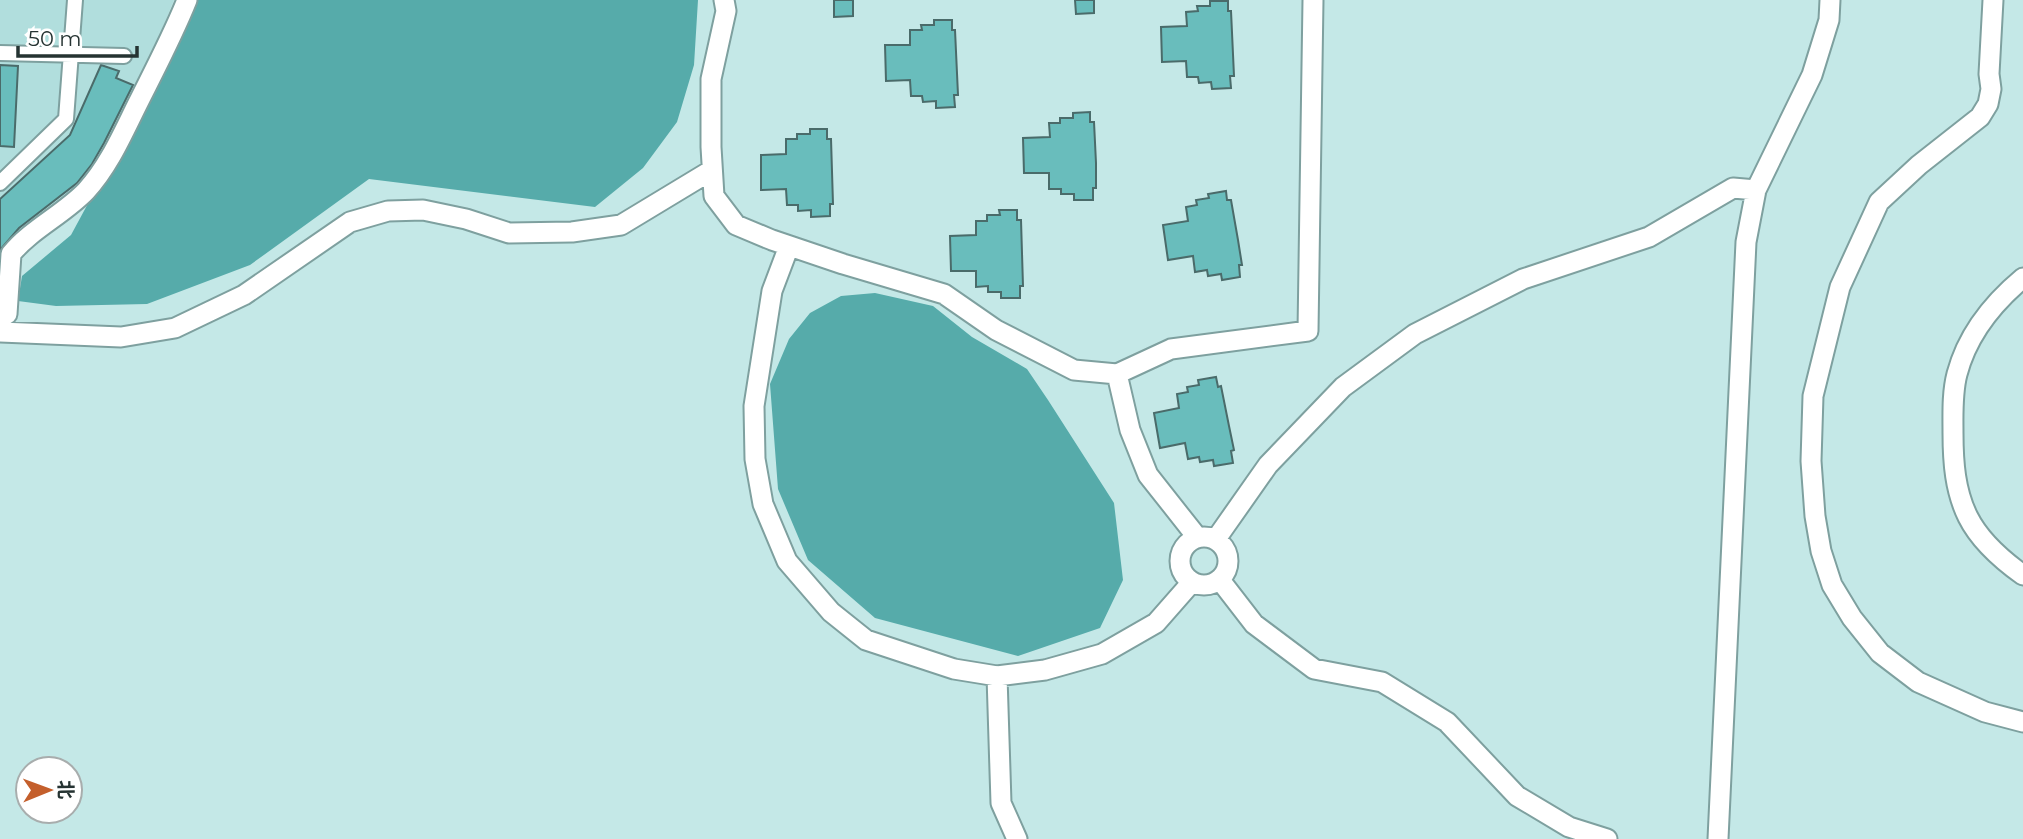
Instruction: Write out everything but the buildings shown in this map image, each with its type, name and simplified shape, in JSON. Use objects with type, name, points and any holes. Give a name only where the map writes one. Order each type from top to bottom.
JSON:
[{"type":"street","points":[[0,183],[66,119],[75,0]]},
{"type":"street","points":[[0,314],[7,314],[11,254],[69,207],[97,177],[121,136],[187,0]]},
{"type":"street","points":[[724,0],[726,11],[711,79],[712,170],[714,196],[736,225],[789,246],[944,294],[996,330],[1074,370],[1117,374],[1171,349],[1308,331],[1313,0]]},
{"type":"street","points":[[1718,839],[1746,242],[1756,190],[1812,75],[1829,20],[1830,0]]},
{"type":"street","points":[[1993,0],[1989,74],[1991,89],[1988,104],[1979,117],[1919,164],[1880,202],[1840,287],[1813,396],[1811,461],[1819,540],[1832,585],[1852,618],[1880,653],[1917,682],[1985,712],[2023,722]]},
{"type":"street","points":[[0,52],[124,56]]},
{"type":"street","points":[[0,332],[121,337],[175,328],[244,296],[350,222],[388,211],[423,210],[466,219],[509,233],[572,232],[621,225],[712,170]]},
{"type":"street","points":[[1117,374],[1130,430],[1148,475],[1207,538],[1224,545],[1229,563],[1226,573],[1211,584],[1201,585],[1185,576],[1180,567],[1183,548],[1189,541],[1207,538],[1268,464],[1342,387],[1415,334],[1523,279],[1649,237],[1733,188],[1756,190]]},
{"type":"street","points":[[789,246],[772,291],[754,407],[755,459],[762,505],[787,561],[831,611],[866,640],[954,669],[997,676],[1045,670],[1102,654],[1157,623],[1192,582]]},
{"type":"street","points":[[2023,278],[1992,309],[1976,330],[1957,374],[1953,423],[1953,467],[1968,516],[1978,534],[2023,575]]},
{"type":"street","points":[[1220,580],[1254,624],[1314,669],[1382,682],[1447,722],[1517,796],[1569,827],[1607,839]]},
{"type":"street","points":[[997,676],[1001,803],[1017,839]]},
{"type":"shaded area","points":[[0,0],[174,0],[116,141],[105,159],[18,241],[0,323]]},
{"type":"shaded area","points":[[198,0],[698,0],[694,65],[677,122],[643,168],[595,207],[369,179],[250,265],[147,304],[56,306],[18,301],[22,276],[71,235]]},
{"type":"shaded area","points":[[875,293],[933,306],[972,337],[1027,369],[1048,400],[1114,503],[1123,580],[1100,628],[1018,656],[875,618],[808,560],[778,489],[770,384],[789,339],[810,313],[841,296]]}]
